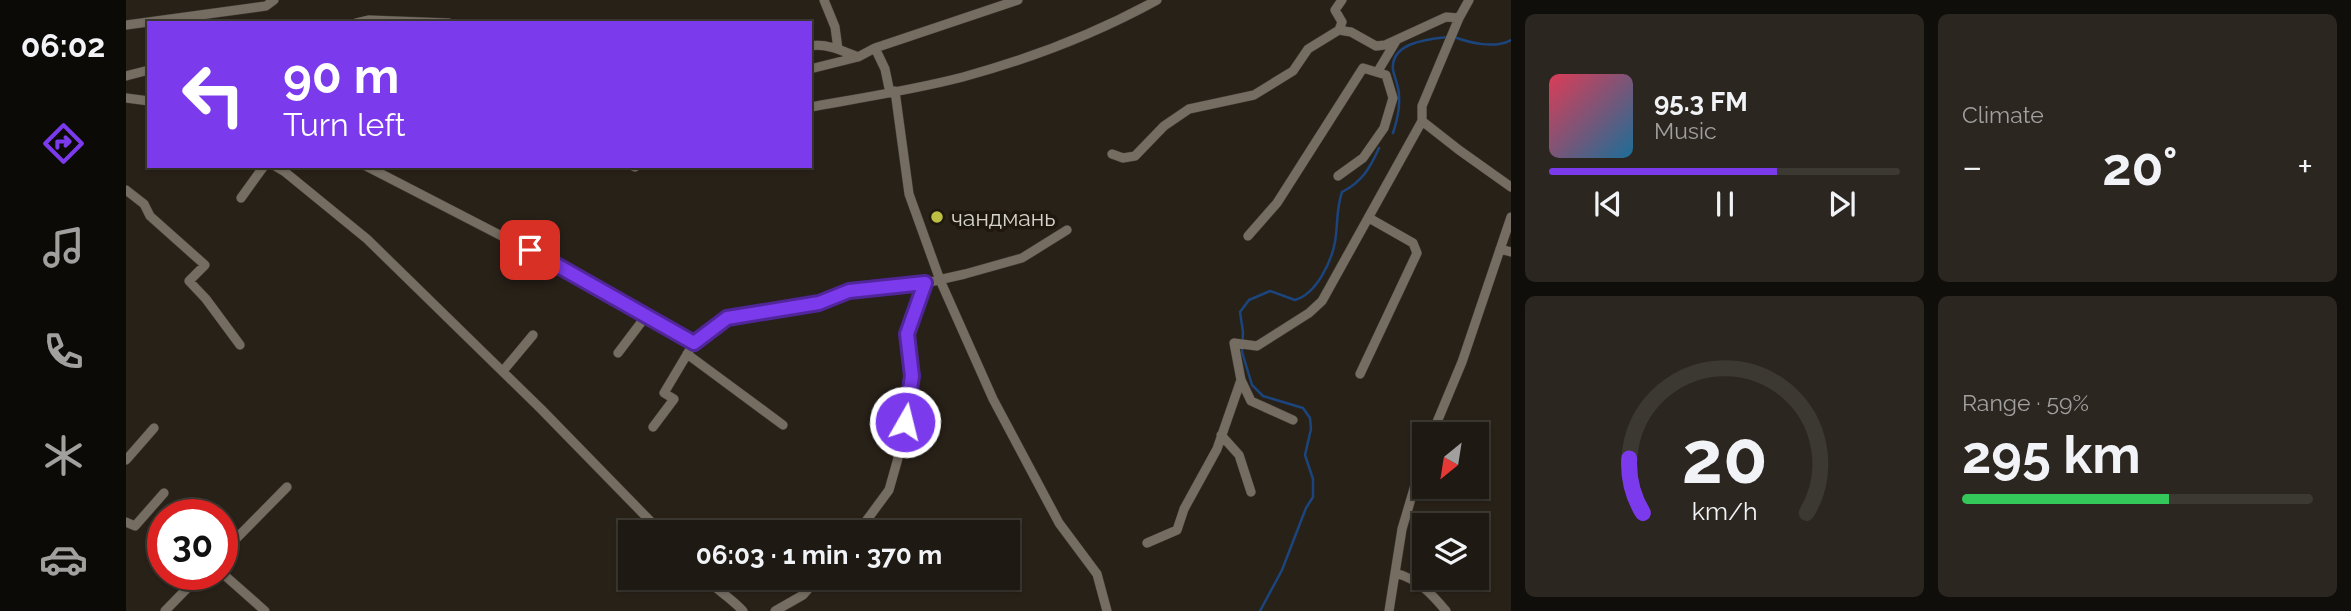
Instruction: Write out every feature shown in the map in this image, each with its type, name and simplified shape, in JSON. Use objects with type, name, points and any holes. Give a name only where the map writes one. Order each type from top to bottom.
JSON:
[{"type":"street","points":[[155,21],[266,6],[274,0]]},
{"type":"street","points":[[824,0],[835,27],[838,49]]},
{"type":"street","points":[[812,68],[858,57],[875,48],[1018,0]]},
{"type":"street","points":[[812,107],[963,77],[1015,61],[1128,16],[1157,0]]},
{"type":"street","points":[[1112,154],[1123,158],[1135,156],[1164,126],[1189,109],[1254,95],[1293,71],[1308,49],[1339,30],[1342,22],[1335,10],[1342,0]]},
{"type":"street","points":[[1293,420],[1251,401],[1241,380],[1234,343],[1257,346],[1309,313],[1322,301],[1422,121],[1422,106],[1469,0]]},
{"type":"street","points":[[1339,30],[1351,32],[1376,46],[1446,17],[1457,23]]},
{"type":"street","points":[[365,21],[396,21]]},
{"type":"street","points":[[126,25],[147,22]]},
{"type":"street","points":[[1378,71],[1397,39]]},
{"type":"street","points":[[812,46],[838,49],[858,57]]},
{"type":"street","points":[[875,48],[893,92],[909,194],[940,280],[993,399],[1053,512],[1097,574],[1107,611]]},
{"type":"street","points":[[1248,236],[1277,203],[1363,68],[1378,71],[1386,75],[1393,98],[1384,128],[1363,158],[1338,176]]},
{"type":"street","points":[[126,76],[147,71]]},
{"type":"street","points":[[126,98],[147,101]]},
{"type":"street","points":[[1422,121],[1511,187]]},
{"type":"street","points":[[241,198],[263,168]]},
{"type":"street","points":[[278,168],[367,239],[503,371],[649,520]]},
{"type":"street","points":[[370,168],[554,263],[694,343]]},
{"type":"street","points":[[126,190],[144,204],[149,216],[205,265],[189,281],[240,345]]},
{"type":"street","points":[[1437,422],[1462,362],[1511,217]]},
{"type":"street","points":[[1360,374],[1418,253],[1413,243],[1369,218]]},
{"type":"street","points":[[653,427],[674,399],[664,393],[694,343],[727,318],[819,303],[849,291],[940,280],[1022,258],[1067,230]]},
{"type":"street","points":[[1500,249],[1511,251]]},
{"type":"street","points":[[867,520],[889,491],[904,437],[912,376],[907,334],[925,283]]},
{"type":"street","points":[[618,352],[646,316]]},
{"type":"street","points":[[503,371],[533,335]]},
{"type":"street","points":[[687,354],[783,425]]},
{"type":"street","points":[[1147,542],[1177,530],[1184,509],[1217,449],[1241,380]]},
{"type":"street","points":[[126,460],[154,428]]},
{"type":"street","points":[[1221,435],[1239,455],[1251,492]]},
{"type":"street","points":[[238,537],[287,487]]},
{"type":"street","points":[[126,522],[135,526],[164,493]]},
{"type":"street","points":[[1389,611],[1402,529],[1412,495]]},
{"type":"street","points":[[1395,573],[1407,576],[1427,588],[1446,611]]},
{"type":"street","points":[[238,587],[265,611]]},
{"type":"street","points":[[165,611],[185,590]]},
{"type":"street","points":[[717,590],[733,599],[743,611]]},
{"type":"street","points":[[775,611],[807,590]]},
{"type":"waterway","points":[[1393,133],[1399,105],[1393,70],[1398,53],[1412,44],[1448,37]]},
{"type":"waterway","points":[[1454,37],[1490,45],[1511,40]]},
{"type":"waterway","points":[[1260,611],[1282,570],[1306,508],[1313,497],[1313,479],[1305,455],[1311,429],[1310,418],[1303,408],[1263,396],[1252,385],[1242,352],[1240,312],[1249,300],[1270,291],[1295,300],[1303,297],[1316,285],[1333,250],[1342,192],[1365,174],[1379,148]]},
{"type":"place","name":"чандмань","points":[[937,217]]},
{"type":"route","points":[[530,250],[694,343],[727,318],[819,303],[849,291],[925,283],[907,334],[912,376],[905,422]]}]
